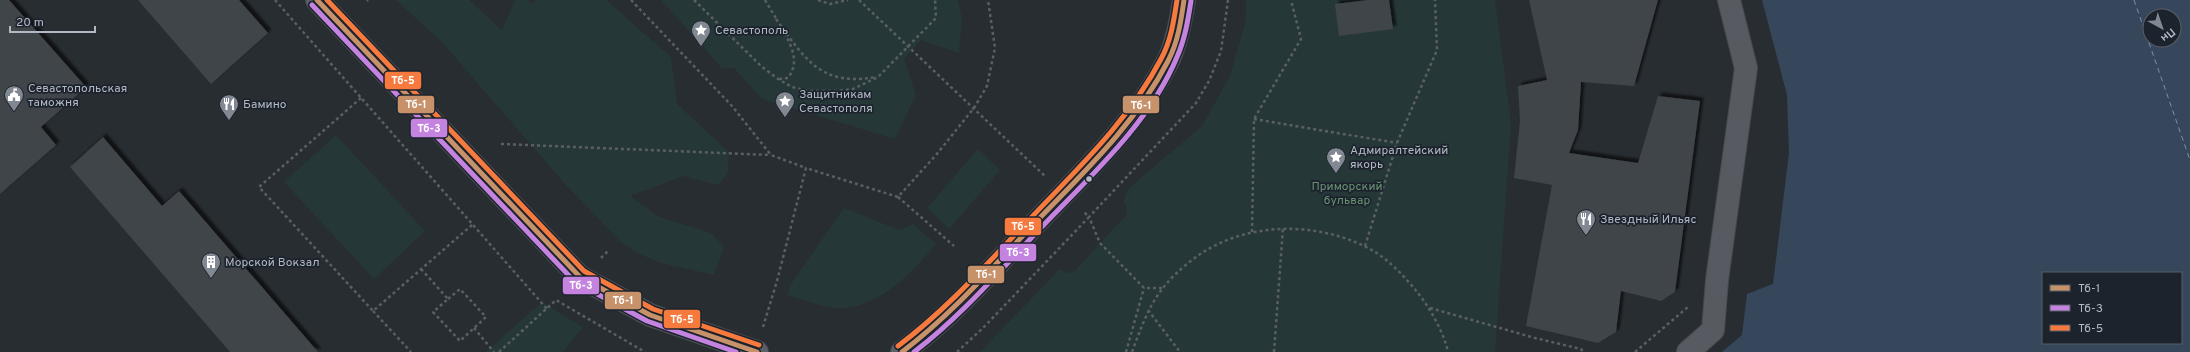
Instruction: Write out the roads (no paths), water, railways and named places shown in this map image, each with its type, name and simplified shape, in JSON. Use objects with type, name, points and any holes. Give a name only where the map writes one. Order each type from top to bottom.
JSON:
[{"type":"main road","points":[[317,0],[580,277],[610,295],[650,315],[757,352]]},
{"type":"main road","points":[[902,352],[926,335],[963,300],[1114,139],[1142,102],[1168,60],[1184,0]]},
{"type":"street","points":[[1688,352],[1713,330],[1717,280],[1746,68],[1729,0]]},
{"type":"water","points":[[1762,0],[2190,0],[2190,352],[1722,352],[1742,335],[1747,294],[1773,284],[1789,153],[1787,95]]},
{"type":"place","name":"Севастополь","points":[[701,47]]},
{"type":"place","name":"Севастопольская таможня","points":[[14,112]]},
{"type":"place","name":"Защитникам Севастополя","points":[[785,118]]},
{"type":"place","name":"Бамино","points":[[229,121]]},
{"type":"place","name":"Адмиралтейский якорь","points":[[1336,174]]},
{"type":"place","name":"Звездный Ильяс","points":[[1586,236]]},
{"type":"place","name":"Морской Вокзал","points":[[211,279]]},
{"type":"park label","name":"Приморский бульвар","points":[[1347,193]]}]
